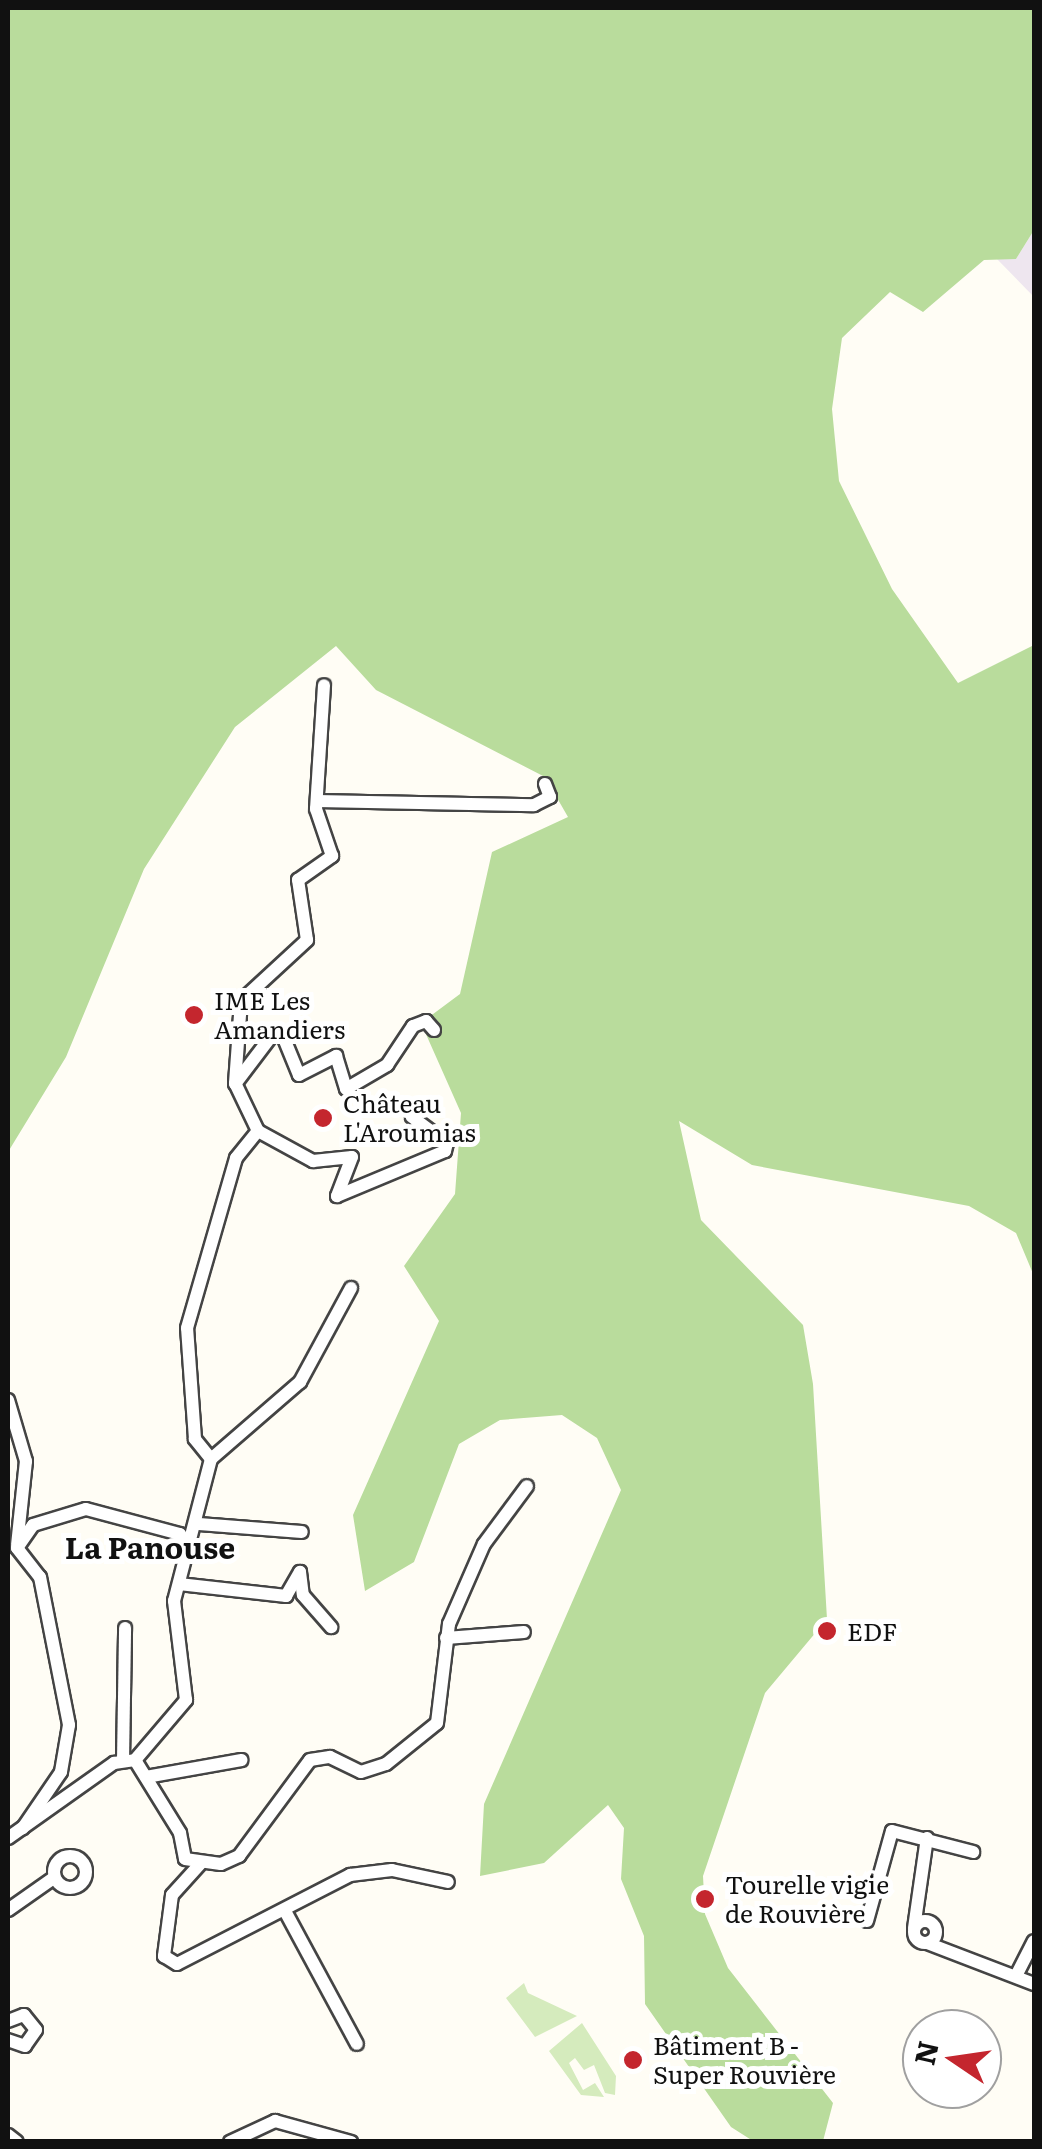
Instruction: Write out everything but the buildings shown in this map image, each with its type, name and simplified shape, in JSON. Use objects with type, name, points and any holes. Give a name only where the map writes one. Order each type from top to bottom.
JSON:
[{"type":"street","points":[[324,685],[316,802],[331,861],[298,880],[307,940],[240,1001],[235,1084],[258,1131],[313,1161],[352,1157],[337,1196],[445,1152],[447,1142],[412,1117]]},
{"type":"street","points":[[316,802],[534,806],[550,797],[545,784]]},
{"type":"street","points":[[235,1084],[273,1034],[283,1036],[299,1074],[336,1056],[346,1089],[387,1066],[413,1026],[426,1021],[434,1030]]},
{"type":"street","points":[[212,1459],[194,1439],[187,1328],[236,1158],[258,1131]]},
{"type":"street","points":[[8,1838],[129,1761],[186,1700],[174,1617],[212,1459],[300,1382],[351,1288]]},
{"type":"street","points":[[8,1400],[26,1461],[17,1548],[40,1578],[69,1726],[60,1772],[23,1828]]},
{"type":"street","points":[[125,1628],[129,1761],[146,1777],[180,1833],[183,1856],[200,1863],[234,1861],[310,1760],[368,1772],[423,1736],[439,1717],[446,1638],[484,1544],[528,1486]]},
{"type":"street","points":[[17,1548],[31,1526],[86,1508],[180,1534],[190,1556]]},
{"type":"street","points":[[199,1524],[302,1532]]},
{"type":"street","points":[[180,1584],[286,1596],[300,1572],[303,1595],[331,1627]]},
{"type":"street","points":[[446,1638],[524,1632]]},
{"type":"street","points":[[146,1777],[241,1760]]},
{"type":"street","points":[[867,1921],[888,1835],[927,1838],[973,1852]]},
{"type":"street","points":[[927,1838],[914,1928],[935,1926],[927,1943],[1034,1984]]},
{"type":"street","points":[[200,1863],[172,1895],[170,1962],[375,1870],[448,1882]]},
{"type":"street","points":[[8,1910],[54,1878]]},
{"type":"street","points":[[284,1912],[357,2044]]},
{"type":"street","points":[[1016,1976],[1034,1941]]},
{"type":"street","points":[[8,2021],[24,2015],[36,2030],[25,2046],[8,2040]]},
{"type":"street","points":[[230,2142],[276,2121],[350,2142]]},
{"type":"street","points":[[8,2136],[17,2142]]},
{"type":"shaded area","points":[[1034,230],[1034,297],[997,259],[1016,259]]},
{"type":"green space","points":[[8,8],[1034,8],[1034,230],[1016,259],[984,260],[923,312],[890,292],[842,338],[832,409],[839,481],[892,589],[958,683],[1034,645],[1034,1276],[1016,1233],[969,1206],[752,1165],[679,1121],[701,1220],[803,1325],[813,1384],[827,1619],[765,1693],[703,1876],[705,1914],[728,1968],[833,2103],[823,2141],[753,2141],[731,2127],[645,2004],[644,1936],[621,1879],[624,1828],[608,1805],[544,1863],[480,1876],[484,1804],[621,1490],[597,1438],[562,1415],[500,1420],[459,1444],[414,1562],[365,1591],[353,1515],[439,1321],[404,1266],[455,1194],[461,1113],[421,1023],[460,994],[492,852],[568,817],[545,777],[376,690],[336,646],[235,727],[144,869],[66,1057],[8,1152]]},
{"type":"green space","points":[[524,1983],[528,1993],[577,2016],[535,2037],[506,1998]]},
{"type":"green space","points":[[582,2023],[616,2076],[615,2095],[605,2093],[594,2065],[584,2070],[575,2058],[569,2063],[583,2090],[595,2083],[604,2097],[581,2095],[549,2051]]},
{"type":"place","name":"IME Les Amandiers","points":[[194,1015]]},
{"type":"place","name":"Château L'Aroumias","points":[[323,1118]]},
{"type":"place","name":"EDF","points":[[827,1631]]},
{"type":"place","name":"Tourelle vigie de Rouvière","points":[[705,1899]]},
{"type":"place","name":"Bâtiment B - Super Rouvière","points":[[633,2060]]},
{"type":"district","name":"La Panouse","points":[[150,1546]]}]
